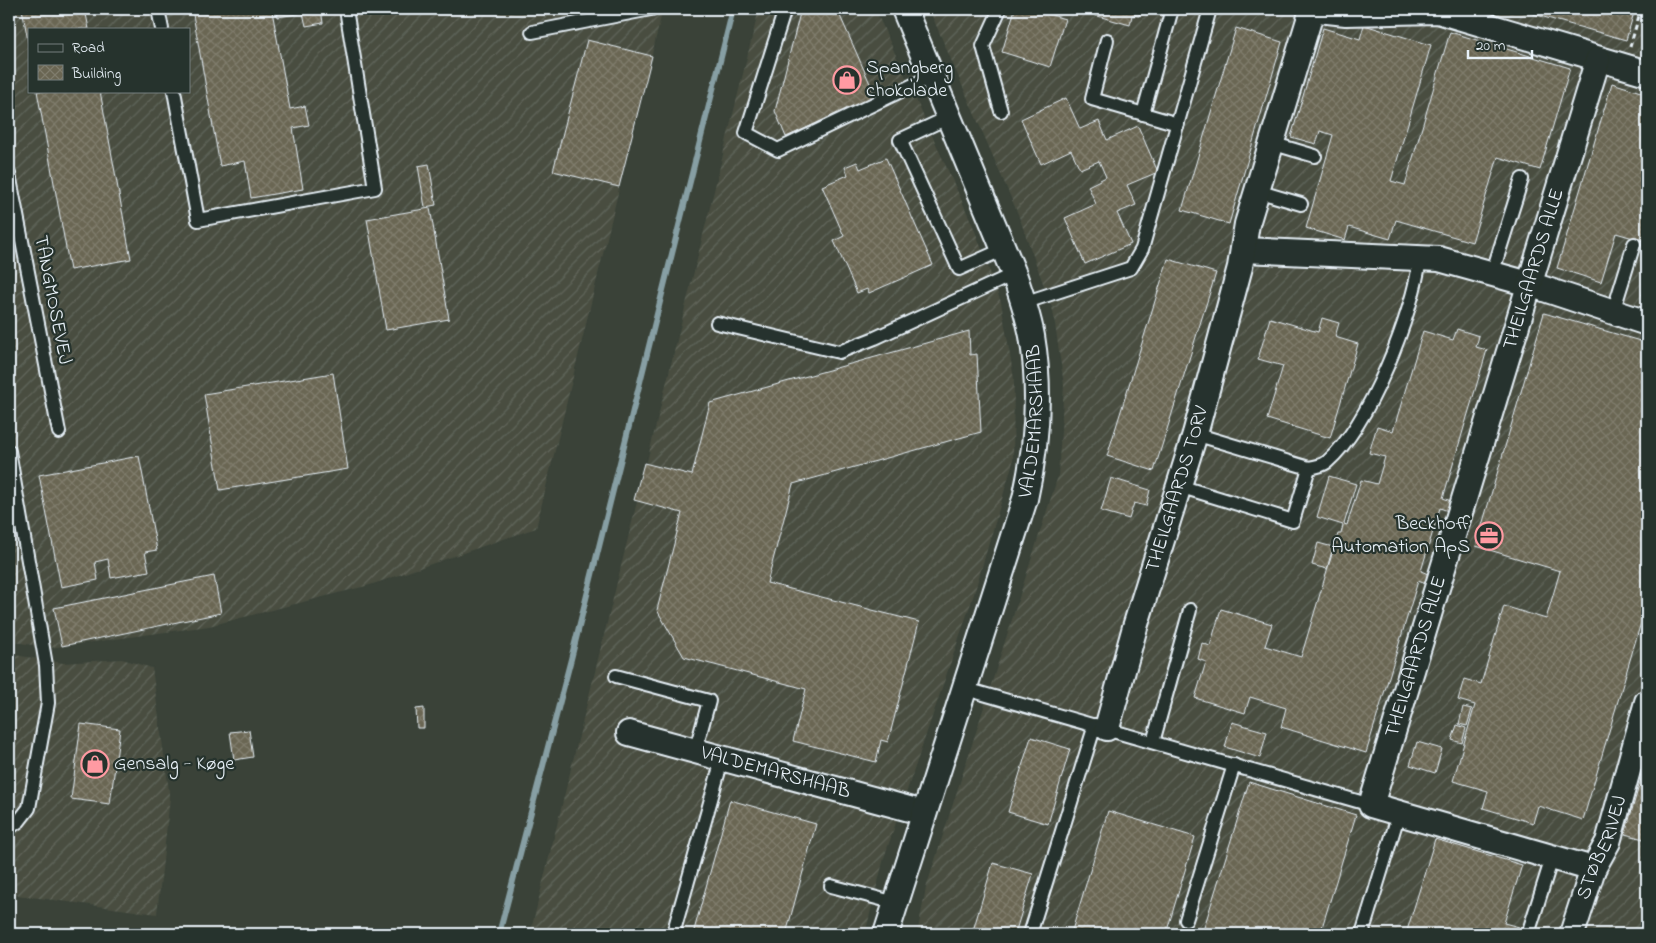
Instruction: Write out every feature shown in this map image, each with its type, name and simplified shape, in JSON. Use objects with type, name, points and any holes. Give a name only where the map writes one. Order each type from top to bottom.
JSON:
[{"type":"street","points":[[1310,9],[1346,13],[1438,10],[1647,72]]},
{"type":"street","name":"THEILGAARDS TORV","points":[[1101,727],[1135,627],[1195,434],[1244,250],[1247,224],[1310,9]]},
{"type":"street","name":"VALDEMARSHAAB","points":[[886,934],[966,689],[1025,499],[1036,437],[1036,386],[1032,336],[1024,302],[907,10]]},
{"type":"street","name":"THEILGAARDS ALLE","points":[[1371,805],[1598,59]]},
{"type":"street","points":[[1244,250],[1439,259],[1528,284],[1647,323]]},
{"type":"street","name":"STØBERIVEJ","points":[[1572,934],[1593,869],[1608,842],[1647,702]]},
{"type":"street","name":"VALDEMARSHAAB","points":[[628,733],[722,760],[924,813]]},
{"type":"street","points":[[1371,805],[1593,869]]},
{"type":"lane","points":[[158,9],[162,28]]},
{"type":"lane","points":[[174,92],[198,220],[375,188],[346,9]]},
{"type":"lane","points":[[532,32],[651,9]]},
{"type":"lane","points":[[785,9],[746,133],[778,150],[932,76]]},
{"type":"lane","points":[[1000,9],[984,46],[1001,111]]},
{"type":"lane","points":[[1143,114],[1172,9]]},
{"type":"lane","points":[[1024,302],[1131,268],[1142,249],[1210,9]]},
{"type":"lane","points":[[1107,40],[1092,99],[1178,124]]},
{"type":"lane","points":[[949,117],[900,140],[960,270],[1004,249]]},
{"type":"lane","points":[[1272,143],[1315,156]]},
{"type":"lane","name":"TANGMOSEVEJ","points":[[9,174],[59,432]]},
{"type":"lane","points":[[1492,274],[1522,179]]},
{"type":"lane","points":[[1256,191],[1302,204]]},
{"type":"lane","points":[[1613,312],[1634,244]]},
{"type":"lane","points":[[1195,434],[1309,468],[1326,463],[1352,433],[1371,400],[1402,329],[1416,287],[1420,258]]},
{"type":"lane","points":[[717,323],[839,352],[875,338],[1014,274]]},
{"type":"lane","points":[[9,451],[46,665],[48,703],[29,808],[9,828]]},
{"type":"lane","points":[[1179,486],[1293,521],[1309,468]]},
{"type":"lane","points":[[1153,742],[1190,610]]},
{"type":"lane","points":[[616,676],[709,701],[695,752]]},
{"type":"lane","points":[[966,689],[1234,764],[1371,805]]},
{"type":"lane","points":[[1030,934],[1101,727]]},
{"type":"lane","points":[[673,934],[722,760]]},
{"type":"lane","points":[[1186,920],[1234,764]]},
{"type":"lane","points":[[1362,934],[1399,813]]},
{"type":"lane","points":[[1528,934],[1552,858]]},
{"type":"lane","points":[[831,886],[896,903]]},
{"type":"path","points":[[1624,66],[1641,9]]},
{"type":"shaded area","points":[[9,9],[663,9],[536,528],[370,585],[209,626],[50,648],[9,641]]},
{"type":"shaded area","points":[[759,9],[875,9],[974,228],[1001,302],[1014,379],[1013,462],[974,594],[884,858],[865,934],[530,934]]},
{"type":"shaded area","points":[[929,9],[1647,9],[1647,934],[917,934],[926,888],[1058,476],[1064,385],[1053,311],[1018,214]]},
{"type":"shaded area","points":[[9,654],[63,663],[122,659],[152,668],[170,798],[157,914],[9,894]]},
{"type":"building","points":[[22,9],[85,9],[89,28],[28,28],[28,41]]},
{"type":"building","points":[[192,9],[321,9],[323,23],[306,26],[303,13],[278,17],[277,10],[272,11],[290,109],[305,106],[309,125],[293,128],[303,189],[251,198],[245,161],[220,166]]},
{"type":"building","points":[[801,9],[837,9],[876,97],[786,137],[775,111]]},
{"type":"building","points":[[1015,9],[1031,9],[1065,19],[1050,67],[1002,52]]},
{"type":"building","points":[[1096,9],[1141,9],[1139,16],[1132,15],[1130,25],[1094,15]]},
{"type":"building","points":[[1515,9],[1635,9],[1626,40]]},
{"type":"building","points":[[1364,25],[1431,45],[1391,181],[1405,185],[1450,32],[1570,68],[1540,170],[1498,157],[1472,242],[1396,220],[1390,239],[1349,227],[1345,240],[1306,228],[1333,135],[1320,131],[1316,144],[1291,137],[1323,28],[1360,39]]},
{"type":"building","points":[[1236,28],[1282,42],[1229,224],[1182,210]]},
{"type":"building","points":[[587,40],[652,56],[619,187],[553,171]]},
{"type":"building","points":[[1612,83],[1647,94],[1647,242],[1616,233],[1601,282],[1557,268]]},
{"type":"building","points":[[37,92],[100,92],[131,259],[70,270]]},
{"type":"building","points":[[1066,98],[1080,129],[1099,121],[1107,140],[1138,126],[1158,172],[1127,185],[1136,205],[1117,213],[1131,244],[1085,264],[1065,218],[1096,204],[1088,186],[1106,177],[1099,161],[1080,169],[1071,150],[1041,164],[1021,119]]},
{"type":"building","points":[[886,158],[933,265],[869,293],[867,289],[857,293],[834,241],[844,236],[822,186],[848,175],[845,167],[857,162],[860,169]]},
{"type":"building","points":[[429,164],[436,205],[425,207],[418,166]]},
{"type":"building","points":[[430,208],[449,319],[386,330],[367,219]]},
{"type":"building","points":[[1168,259],[1216,273],[1154,471],[1107,456]]},
{"type":"building","points":[[1647,276],[1647,296],[1642,295]]},
{"type":"building","points":[[1544,313],[1647,343],[1647,602],[1583,820],[1538,806],[1533,823],[1483,808],[1488,791],[1453,781],[1475,705],[1458,700],[1464,679],[1481,684],[1504,606],[1546,619],[1560,571],[1476,546]]},
{"type":"building","points":[[1270,318],[1318,332],[1322,318],[1339,323],[1335,337],[1358,344],[1330,438],[1267,419],[1283,366],[1258,359]]},
{"type":"building","points":[[1457,329],[1479,336],[1476,347],[1487,350],[1443,498],[1451,501],[1448,511],[1440,508],[1421,571],[1428,574],[1426,584],[1418,581],[1366,753],[1281,727],[1286,708],[1250,697],[1245,713],[1195,698],[1206,662],[1198,659],[1202,643],[1210,646],[1221,609],[1272,624],[1265,646],[1301,657],[1338,534],[1341,534],[1343,525],[1317,517],[1329,476],[1356,484],[1344,524],[1347,525],[1361,480],[1377,484],[1385,457],[1369,453],[1377,426],[1393,431],[1423,331],[1453,340]]},
{"type":"building","points":[[969,331],[970,355],[977,354],[981,432],[793,484],[767,583],[919,622],[888,742],[881,740],[876,762],[793,741],[806,689],[684,657],[657,610],[682,513],[634,500],[644,463],[692,475],[710,403]]},
{"type":"building","points":[[333,373],[348,469],[220,490],[204,394]]},
{"type":"building","points":[[139,456],[157,550],[145,552],[149,571],[111,578],[108,559],[95,562],[98,580],[61,587],[39,475]]},
{"type":"building","points":[[1111,478],[1150,490],[1146,506],[1134,503],[1129,519],[1101,511]]},
{"type":"building","points":[[1318,543],[1333,547],[1327,569],[1312,565]]},
{"type":"building","points":[[214,576],[221,613],[62,646],[54,608]]},
{"type":"building","points":[[1463,707],[1472,709],[1467,726],[1459,724]]},
{"type":"building","points":[[424,708],[424,728],[417,728],[416,709]]},
{"type":"building","points":[[1232,722],[1267,732],[1260,758],[1225,747]]},
{"type":"building","name":"Gensalg - Køge","points":[[81,724],[120,729],[110,804],[71,799]]},
{"type":"building","points":[[1457,725],[1466,728],[1462,743],[1452,740]]},
{"type":"building","points":[[249,730],[253,757],[234,760],[230,732]]},
{"type":"building","points":[[1031,737],[1070,749],[1048,824],[1008,812]]},
{"type":"building","points":[[1417,742],[1442,749],[1435,773],[1410,765]]},
{"type":"building","points":[[1647,758],[1647,840],[1625,834]]},
{"type":"building","points":[[1249,782],[1356,815],[1320,934],[1202,934]]},
{"type":"building","points":[[730,800],[816,824],[786,934],[693,934]]},
{"type":"building","points":[[1108,811],[1195,837],[1166,934],[1071,934]]},
{"type":"building","points":[[1435,839],[1522,865],[1504,923],[1519,927],[1517,934],[1406,934]]},
{"type":"building","points":[[993,863],[1033,874],[1015,934],[972,934]]},
{"type":"waterway","points":[[499,934],[571,659],[733,9]]},
{"type":"place","name":"Spangberg chokolade","points":[[847,80]]},
{"type":"place","name":"Beckhoff Automation ApS","points":[[1489,536]]},
{"type":"place","name":"Gensalg - Køge","points":[[95,764]]}]
